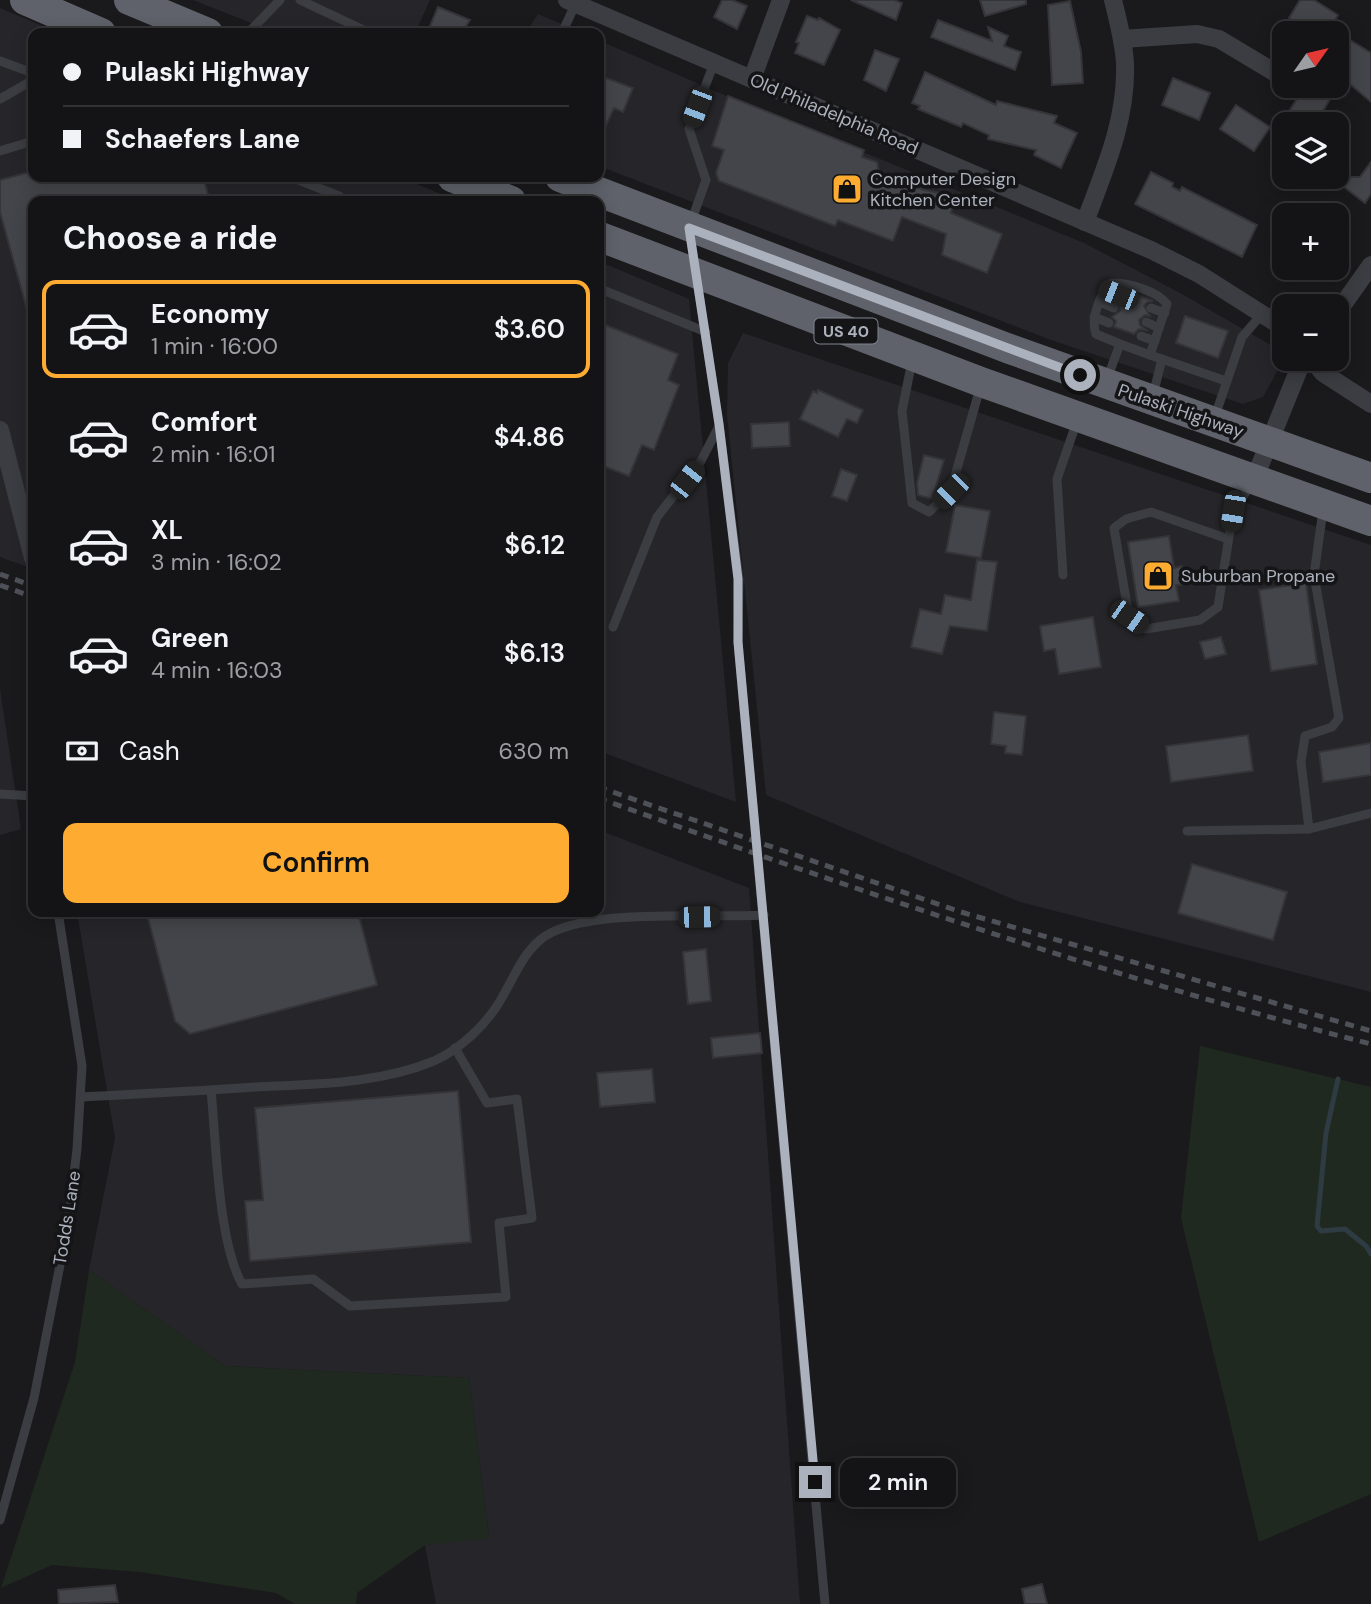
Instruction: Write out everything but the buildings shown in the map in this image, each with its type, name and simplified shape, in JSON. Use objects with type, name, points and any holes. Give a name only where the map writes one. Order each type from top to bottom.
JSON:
[{"type":"highway","points":[[25,0],[89,28]]},
{"type":"highway","points":[[132,1],[196,28]]},
{"type":"highway","points":[[464,182],[499,196]]},
{"type":"highway","name":"Pulaski Highway","points":[[573,182],[1105,384],[1371,478]]},
{"type":"highway","name":"US 40","points":[[604,238],[981,382],[1371,521]]},
{"type":"street","points":[[752,79],[781,0]]},
{"type":"street","points":[[1085,222],[1113,148],[1119,122],[1125,65],[1122,39],[1112,0]]},
{"type":"street","name":"Old Philadelphia Road","points":[[571,2],[1085,222],[1199,274],[1272,320]]},
{"type":"street","points":[[1122,39],[1197,34],[1219,39],[1272,71]]},
{"type":"street","points":[[1349,296],[1371,265]]},
{"type":"street","points":[[1254,480],[1298,371]]},
{"type":"street","points":[[1321,371],[1371,404]]},
{"type":"street","points":[[0,430],[28,539]]},
{"type":"lane","points":[[252,28],[280,0]]},
{"type":"lane","points":[[299,0],[359,28]]},
{"type":"lane","points":[[563,28],[571,2]]},
{"type":"lane","points":[[0,61],[28,71]]},
{"type":"lane","points":[[714,63],[689,129],[706,180],[689,228],[719,424],[738,579],[738,642],[825,1604]]},
{"type":"lane","points":[[0,99],[28,83]]},
{"type":"lane","points":[[0,151],[28,143]]},
{"type":"lane","points":[[303,182],[339,196]]},
{"type":"lane","points":[[1150,355],[1167,304],[1162,298],[1123,283],[1111,283],[1105,289],[1094,317],[1096,334],[1150,355],[1226,381]]},
{"type":"lane","points":[[1105,289],[1118,295]]},
{"type":"lane","points":[[604,290],[706,332]]},
{"type":"lane","points":[[1100,302],[1114,308]]},
{"type":"lane","points":[[1152,308],[1165,313]]},
{"type":"lane","points":[[1213,423],[1242,337],[1262,313]]},
{"type":"lane","points":[[1094,317],[1109,323]]},
{"type":"lane","points":[[1146,322],[1159,328]]},
{"type":"lane","points":[[1141,336],[1155,341]]},
{"type":"lane","points":[[1105,384],[1120,344]]},
{"type":"lane","points":[[914,356],[902,411],[902,435],[912,503],[929,512],[951,491],[981,382]]},
{"type":"lane","points":[[1152,401],[1162,359]]},
{"type":"lane","points":[[1063,575],[1057,479],[1079,416]]},
{"type":"lane","points":[[614,627],[657,517],[701,461],[719,424]]},
{"type":"lane","points":[[1228,539],[1151,512],[1126,519],[1114,528],[1129,617],[1146,629],[1200,620],[1218,607],[1233,511],[1254,480]]},
{"type":"lane","points":[[1309,829],[1301,762],[1305,736],[1332,727],[1339,718],[1314,575],[1324,505]]},
{"type":"lane","points":[[0,794],[28,796]]},
{"type":"lane","points":[[1187,831],[1309,829],[1371,813]]},
{"type":"lane","points":[[81,1097],[349,1081],[410,1069],[436,1060],[477,1031],[500,1002],[513,974],[530,950],[556,929],[575,922],[603,919],[764,915]]},
{"type":"lane","name":"Todds Lane","points":[[0,1520],[34,1398],[50,1321],[68,1224],[81,1097],[82,1066],[59,917]]},
{"type":"lane","points":[[212,1090],[224,1216],[236,1272],[242,1284],[313,1279],[350,1306],[506,1297],[499,1223],[532,1218],[517,1099],[487,1103],[455,1048]]},
{"type":"shaded area","points":[[193,0],[430,0],[417,28],[263,28]]},
{"type":"shaded area","points":[[0,8],[47,28],[28,28],[28,182],[412,182],[446,196],[28,196],[28,567],[0,557]]},
{"type":"shaded area","points":[[538,14],[571,28],[529,28]]},
{"type":"shaded area","points":[[604,43],[1084,243],[1182,294],[1272,346],[1272,371],[1277,371],[1263,397],[1243,404],[1051,340],[604,168]]},
{"type":"shaded area","points":[[604,264],[689,299],[736,802],[604,753]]},
{"type":"shaded area","points":[[743,333],[1371,545],[1371,992],[1020,902],[766,795],[727,415],[728,363]]},
{"type":"shaded area","points":[[0,689],[21,829],[0,835]]},
{"type":"shaded area","points":[[604,832],[749,888],[800,1604],[436,1604],[425,1545],[489,1537],[469,1378],[225,1366],[89,1270],[115,1138],[78,917],[604,917]]},
{"type":"shaded area","points":[[1200,1046],[1371,1087],[1371,1494],[1259,1542],[1181,1218]]},
{"type":"shaded area","points":[[89,1270],[225,1366],[469,1378],[489,1538],[425,1545],[357,1593],[356,1604],[295,1604],[276,1593],[140,1572],[52,1565],[1,1588],[75,1362]]},
{"type":"waterway","points":[[1338,1079],[1326,1133],[1317,1226],[1321,1231],[1345,1229],[1366,1246],[1371,1254]]},
{"type":"railway","points":[[0,574],[28,584]]},
{"type":"railway","points":[[0,585],[28,595]]},
{"type":"railway","points":[[604,789],[961,912],[1371,1031]]},
{"type":"railway","points":[[604,800],[1079,961],[1371,1044]]},
{"type":"place","name":"Computer Design Kitchen Center","points":[[847,189]]},
{"type":"place","name":"Suburban Propane","points":[[1158,576]]},
{"type":"route","points":[[815,1482],[764,915],[755,843],[738,642],[738,579],[719,424],[689,228],[1080,375]]}]
